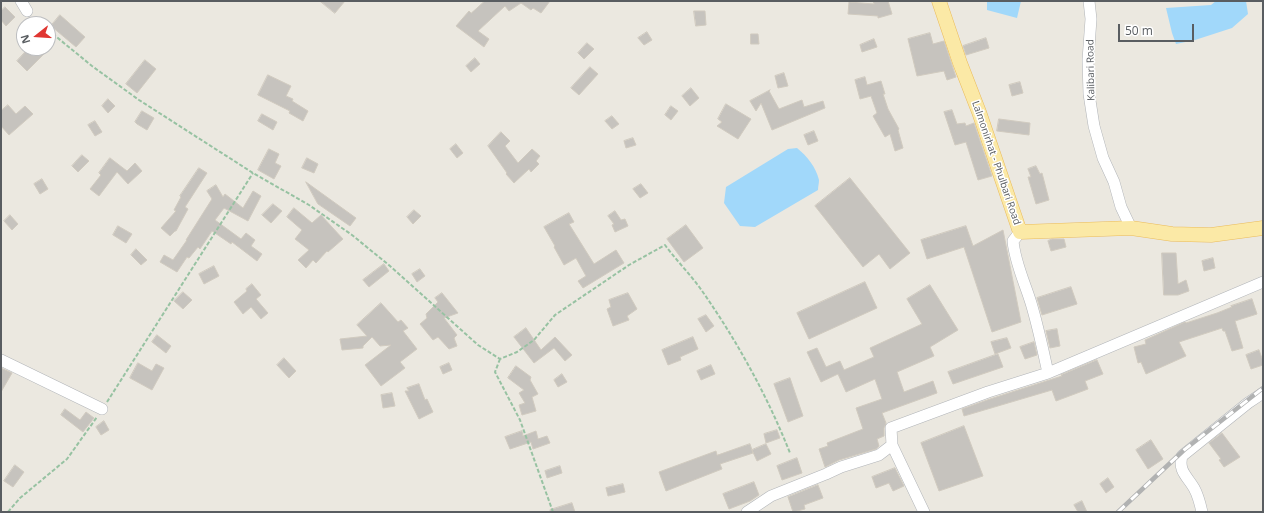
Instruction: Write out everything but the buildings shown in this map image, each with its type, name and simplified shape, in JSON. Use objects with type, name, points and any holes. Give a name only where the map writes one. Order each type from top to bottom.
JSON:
[{"type":"main road","name":"Lalmonirhat - Phulbari Road","points":[[939,1],[1020,232],[1131,228],[1172,234],[1211,235],[1263,228]]},
{"type":"street","points":[[21,1],[27,11]]},
{"type":"street","name":"Kalibari Road","points":[[1089,1],[1091,19],[1088,60],[1089,94],[1094,126],[1103,158],[1114,182],[1131,228]]},
{"type":"street","points":[[1020,232],[1013,241],[1014,250],[1019,270],[1031,304],[1048,373]]},
{"type":"street","points":[[924,512],[892,445],[891,428],[988,392],[1048,373],[1263,282]]},
{"type":"street","points":[[1,360],[102,409]]},
{"type":"street","points":[[1202,512],[1200,501],[1194,487],[1184,473],[1180,464],[1182,456],[1263,393]]},
{"type":"street","points":[[747,512],[771,496],[841,467],[879,455],[892,445]]},
{"type":"path","points":[[56,37],[92,66],[139,100],[253,173],[309,205],[352,235],[390,266],[478,345],[500,359]]},
{"type":"path","points":[[8,512],[20,498],[67,459],[102,409],[253,173]]},
{"type":"path","points":[[553,512],[520,420],[495,372],[500,359],[517,352],[534,340],[555,315],[629,266],[665,246],[699,287],[741,352],[779,424],[790,453]]},
{"type":"water","points":[[987,1],[1021,1],[1017,18],[987,10]]},
{"type":"water","points":[[1216,1],[1246,1],[1248,14],[1232,28],[1195,40],[1176,44],[1166,8],[1211,5]]},
{"type":"water","points":[[797,148],[808,158],[816,171],[819,180],[818,190],[755,227],[740,226],[724,203],[726,187],[788,149]]},
{"type":"railway","points":[[1118,512],[1184,450],[1263,388]]}]
